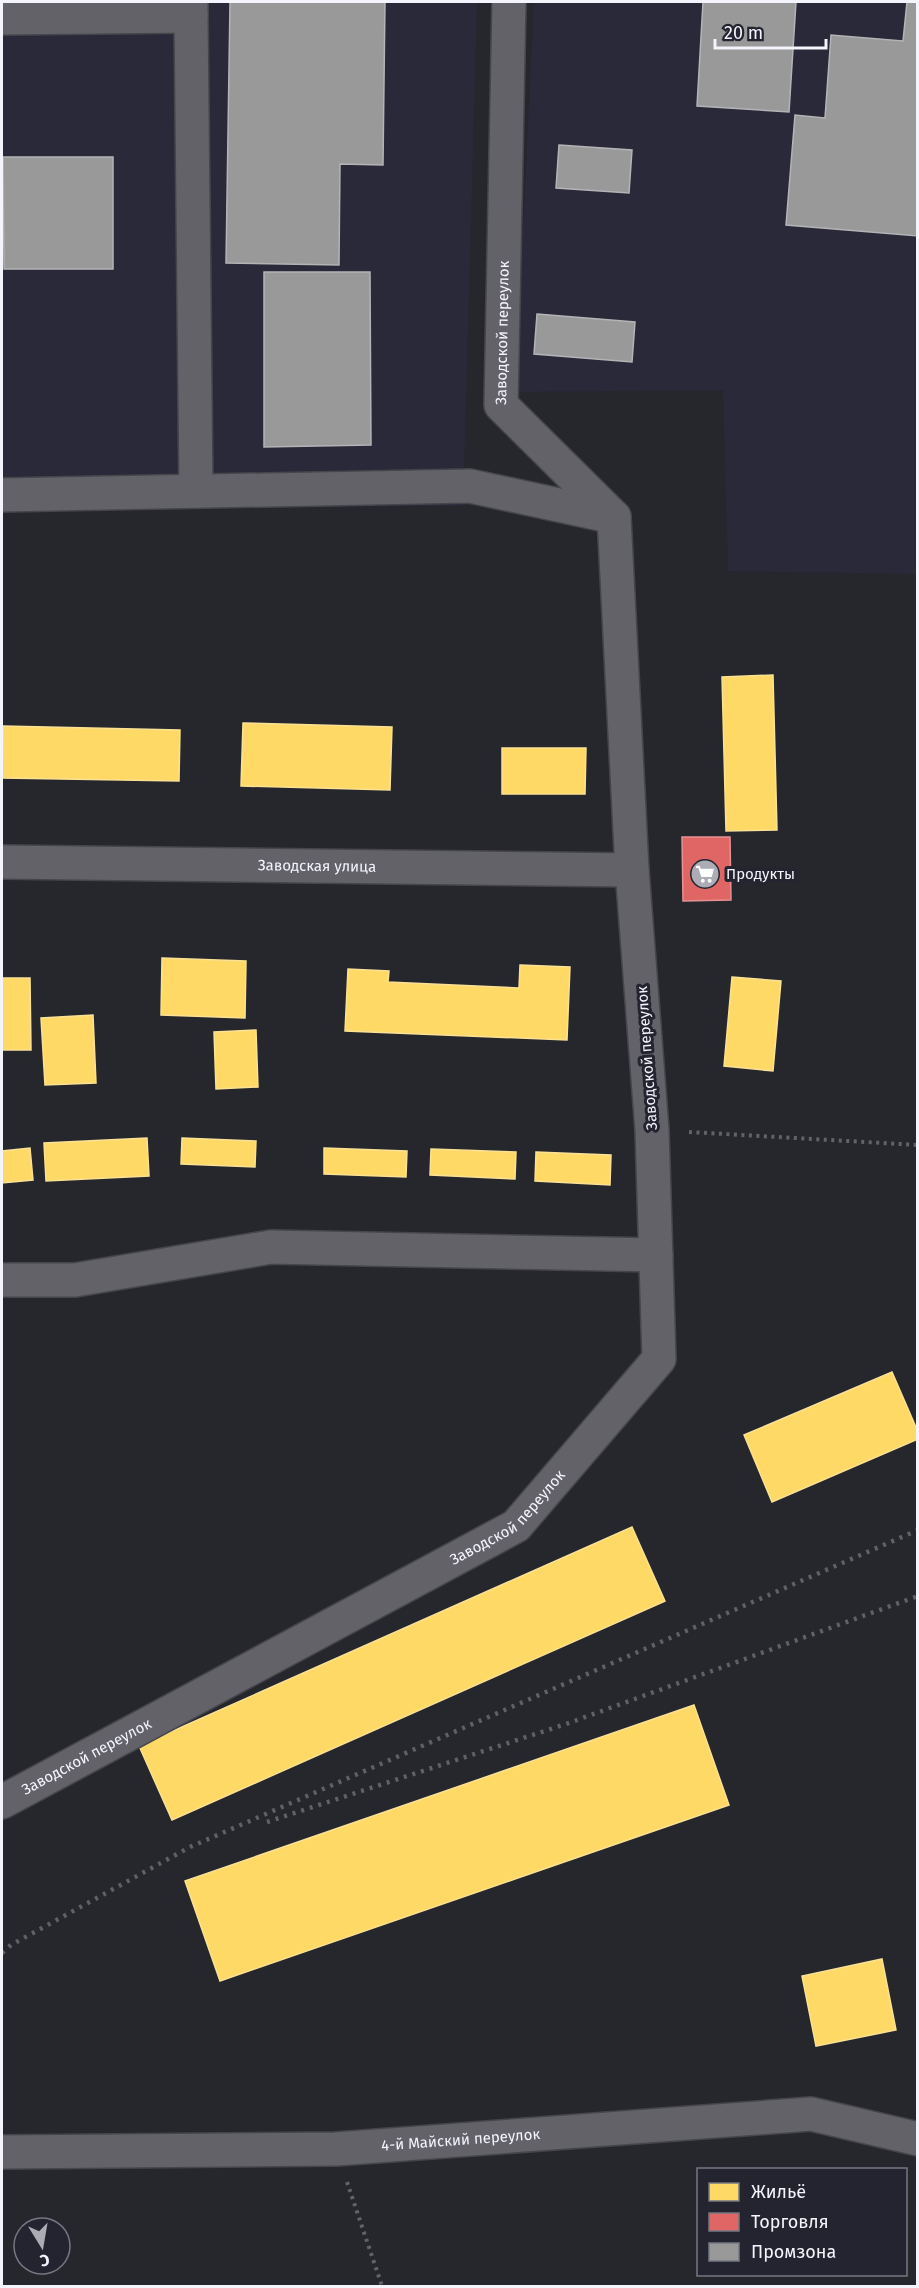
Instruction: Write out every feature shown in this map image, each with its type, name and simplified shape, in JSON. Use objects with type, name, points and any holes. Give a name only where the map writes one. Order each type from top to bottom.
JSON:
[{"type":"street","name":"Заводской переулок","points":[[2,1802],[516,1526],[659,1359],[652,1130],[632,870],[614,517],[501,405],[509,2]]},
{"type":"street","points":[[2,18],[191,9],[196,491]]},
{"type":"street","points":[[2,495],[470,486],[614,517]]},
{"type":"street","name":"Заводская улица","points":[[2,862],[632,870]]},
{"type":"street","points":[[2,1280],[75,1280],[271,1247],[656,1255]]},
{"type":"street","name":"4-й Майский переулок","points":[[2,2152],[336,2149],[811,2114],[918,2139]]},
{"type":"path","points":[[652,1130],[918,1145]]},
{"type":"path","points":[[336,2149],[382,2286]]},
{"type":"shaded area","points":[[2,2],[477,2],[463,506],[2,507]]},
{"type":"shaded area","points":[[534,2],[917,2],[917,574],[728,571],[723,390],[515,392]]},
{"type":"building: Жильё","points":[[773,675],[777,830],[726,831],[722,677]]},
{"type":"building: Жильё","points":[[243,723],[392,727],[390,790],[241,786]]},
{"type":"building: Жильё","points":[[3,726],[180,730],[179,781],[2,778]]},
{"type":"building: Жильё","points":[[502,748],[586,748],[585,794],[502,794]]},
{"type":"building: Жильё","points":[[162,958],[246,961],[245,1018],[161,1015]]},
{"type":"building: Жильё","points":[[520,965],[570,967],[567,1040],[345,1031],[348,969],[389,971],[388,982],[519,988]]},
{"type":"building: Жильё","points":[[732,977],[781,981],[773,1071],[724,1066]]},
{"type":"building: Жильё","points":[[2,978],[30,978],[31,1050],[2,1050]]},
{"type":"building: Жильё","points":[[93,1015],[96,1083],[45,1085],[41,1018]]},
{"type":"building: Жильё","points":[[256,1030],[258,1087],[216,1089],[214,1032]]},
{"type":"building: Жильё","points":[[147,1138],[149,1176],[46,1181],[44,1143]]},
{"type":"building: Жильё","points":[[182,1138],[256,1141],[255,1167],[181,1164]]},
{"type":"building: Жильё","points":[[30,1148],[33,1180],[2,1183],[2,1151]]},
{"type":"building: Жильё","points":[[324,1148],[407,1151],[406,1177],[324,1174]]},
{"type":"building: Жильё","points":[[431,1149],[516,1152],[515,1179],[430,1175]]},
{"type":"building: Жильё","points":[[536,1152],[611,1155],[610,1185],[535,1181]]},
{"type":"building: Жильё","points":[[892,1372],[918,1432],[918,1439],[772,1502],[744,1435]]},
{"type":"building: Жильё","points":[[632,1527],[665,1601],[172,1820],[139,1746]]},
{"type":"building: Жильё","points":[[694,1705],[729,1805],[220,1981],[185,1881]]},
{"type":"building: Жильё","points":[[882,1959],[896,2030],[816,2046],[802,1976]]},
{"type":"building: Торговля","points":[[682,837],[730,837],[731,900],[683,901]]},
{"type":"building: Промзона","points":[[230,2],[385,2],[383,165],[340,164],[339,265],[226,263]]},
{"type":"building: Промзона","points":[[703,2],[796,2],[789,112],[697,106]]},
{"type":"building: Промзона","points":[[907,2],[918,2],[918,236],[786,225],[795,115],[825,118],[831,35],[903,41]]},
{"type":"building: Промзона","points":[[559,145],[632,150],[629,193],[556,188]]},
{"type":"building: Промзона","points":[[3,157],[113,157],[113,269],[4,269]]},
{"type":"building: Промзона","points":[[264,272],[370,272],[371,445],[264,447]]},
{"type":"building: Промзона","points":[[537,314],[635,322],[632,362],[534,354]]},
{"type":"railway","points":[[2,1953],[11,1945],[190,1847],[918,1530]]},
{"type":"railway","points":[[267,1822],[566,1724],[918,1596]]},
{"type":"place","name":"Продукты","points":[[705,874]]}]
